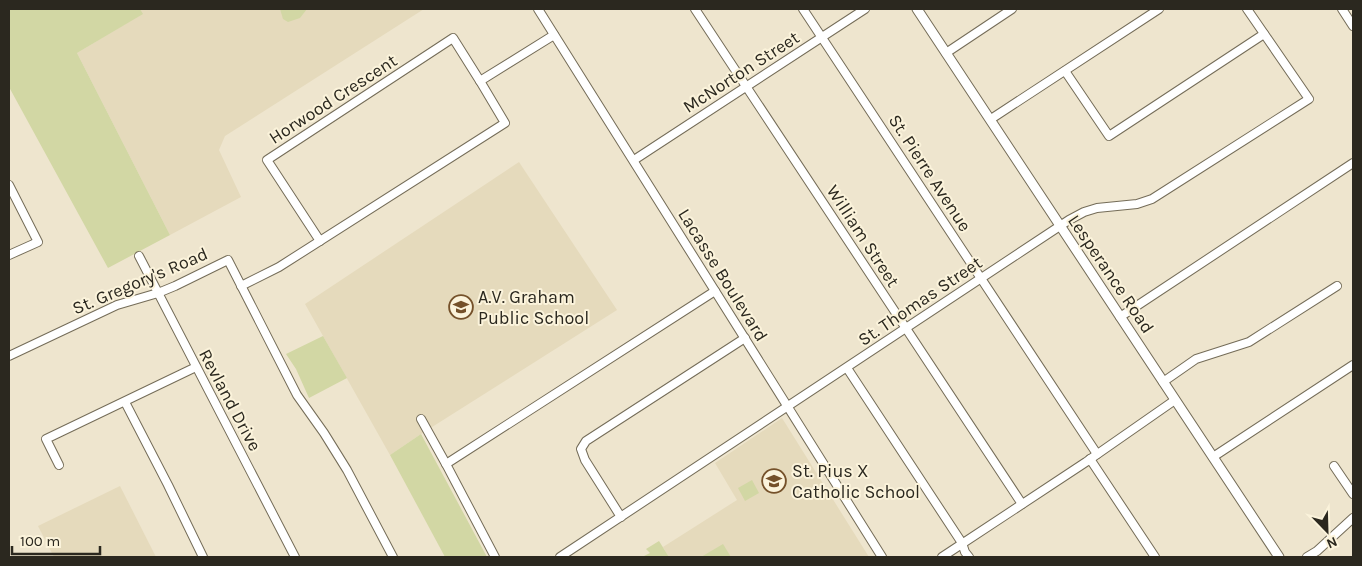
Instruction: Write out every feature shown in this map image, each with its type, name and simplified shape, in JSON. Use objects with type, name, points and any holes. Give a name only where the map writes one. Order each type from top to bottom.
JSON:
[{"type":"main road","name":"Lesperance Road","points":[[917,9],[1278,557]]},
{"type":"street","name":"Lacasse Boulevard","points":[[538,9],[882,557]]},
{"type":"street","name":"William Street","points":[[695,9],[1022,504]]},
{"type":"street","name":"St. Pierre Avenue","points":[[804,9],[981,278],[1156,557]]},
{"type":"street","name":"McNorton Street","points":[[634,160],[865,9]]},
{"type":"street","points":[[946,52],[1012,9]]},
{"type":"street","points":[[991,120],[1159,9]]},
{"type":"street","points":[[1065,71],[1109,136],[1264,34],[1247,9]]},
{"type":"street","points":[[1342,9],[1353,26]]},
{"type":"street","name":"St. Thomas Street","points":[[560,557],[981,278],[1084,212],[1109,206],[1137,204],[1152,199],[1309,98],[1264,34]]},
{"type":"street","points":[[480,81],[554,35]]},
{"type":"street","name":"Horwood Crescent","points":[[454,38],[480,81],[505,123],[320,241],[267,160],[454,38]]},
{"type":"street","points":[[1120,317],[1353,164]]},
{"type":"street","points":[[9,184],[38,242],[9,255]]},
{"type":"street","points":[[320,241],[279,267],[241,286],[297,395],[347,470],[392,557]]},
{"type":"street","name":"Revland Drive","points":[[139,256],[295,557]]},
{"type":"street","name":"St. Gregory's Road","points":[[9,356],[117,305],[158,293],[228,260],[241,286]]},
{"type":"street","points":[[1163,382],[1196,360],[1248,342],[1337,286]]},
{"type":"street","points":[[446,464],[715,290]]},
{"type":"street","points":[[621,516],[585,460],[581,449],[586,441],[745,338]]},
{"type":"street","points":[[1213,457],[1353,365]]},
{"type":"street","points":[[59,465],[46,439],[196,367]]},
{"type":"street","points":[[847,368],[962,543],[968,557]]},
{"type":"street","points":[[942,557],[1175,400]]},
{"type":"street","points":[[125,402],[203,557]]},
{"type":"street","points":[[421,419],[495,557]]},
{"type":"street","points":[[1334,466],[1353,494]]},
{"type":"street","points":[[1307,557],[1318,551],[1353,518]]},
{"type":"shaded area","points":[[140,9],[424,9],[225,136],[219,150],[241,197],[170,235],[77,53],[142,14]]},
{"type":"shaded area","name":"A.V. Graham Public School","points":[[519,162],[617,310],[390,455],[305,304]]},
{"type":"shaded area","name":"St. Pius X Catholic School","points":[[782,418],[869,557],[669,557],[663,547],[737,500],[715,463]]},
{"type":"shaded area","points":[[120,486],[156,557],[54,557],[38,526]]},
{"type":"green space","points":[[9,9],[140,9],[143,14],[77,53],[170,235],[108,268],[9,87]]},
{"type":"green space","points":[[280,9],[307,9],[300,18],[288,22],[283,19]]},
{"type":"green space","points":[[323,336],[347,378],[309,398],[296,369],[286,354]]},
{"type":"green space","points":[[421,434],[487,557],[445,557],[390,455]]},
{"type":"green space","points":[[752,480],[759,493],[745,501],[738,488]]},
{"type":"green space","points":[[659,541],[669,557],[642,557],[650,553],[646,549]]},
{"type":"green space","points":[[723,544],[731,557],[701,557]]},
{"type":"place","name":"A.V. Graham Public School","points":[[461,307]]},
{"type":"place","name":"St. Pius X Catholic School","points":[[774,481]]}]
